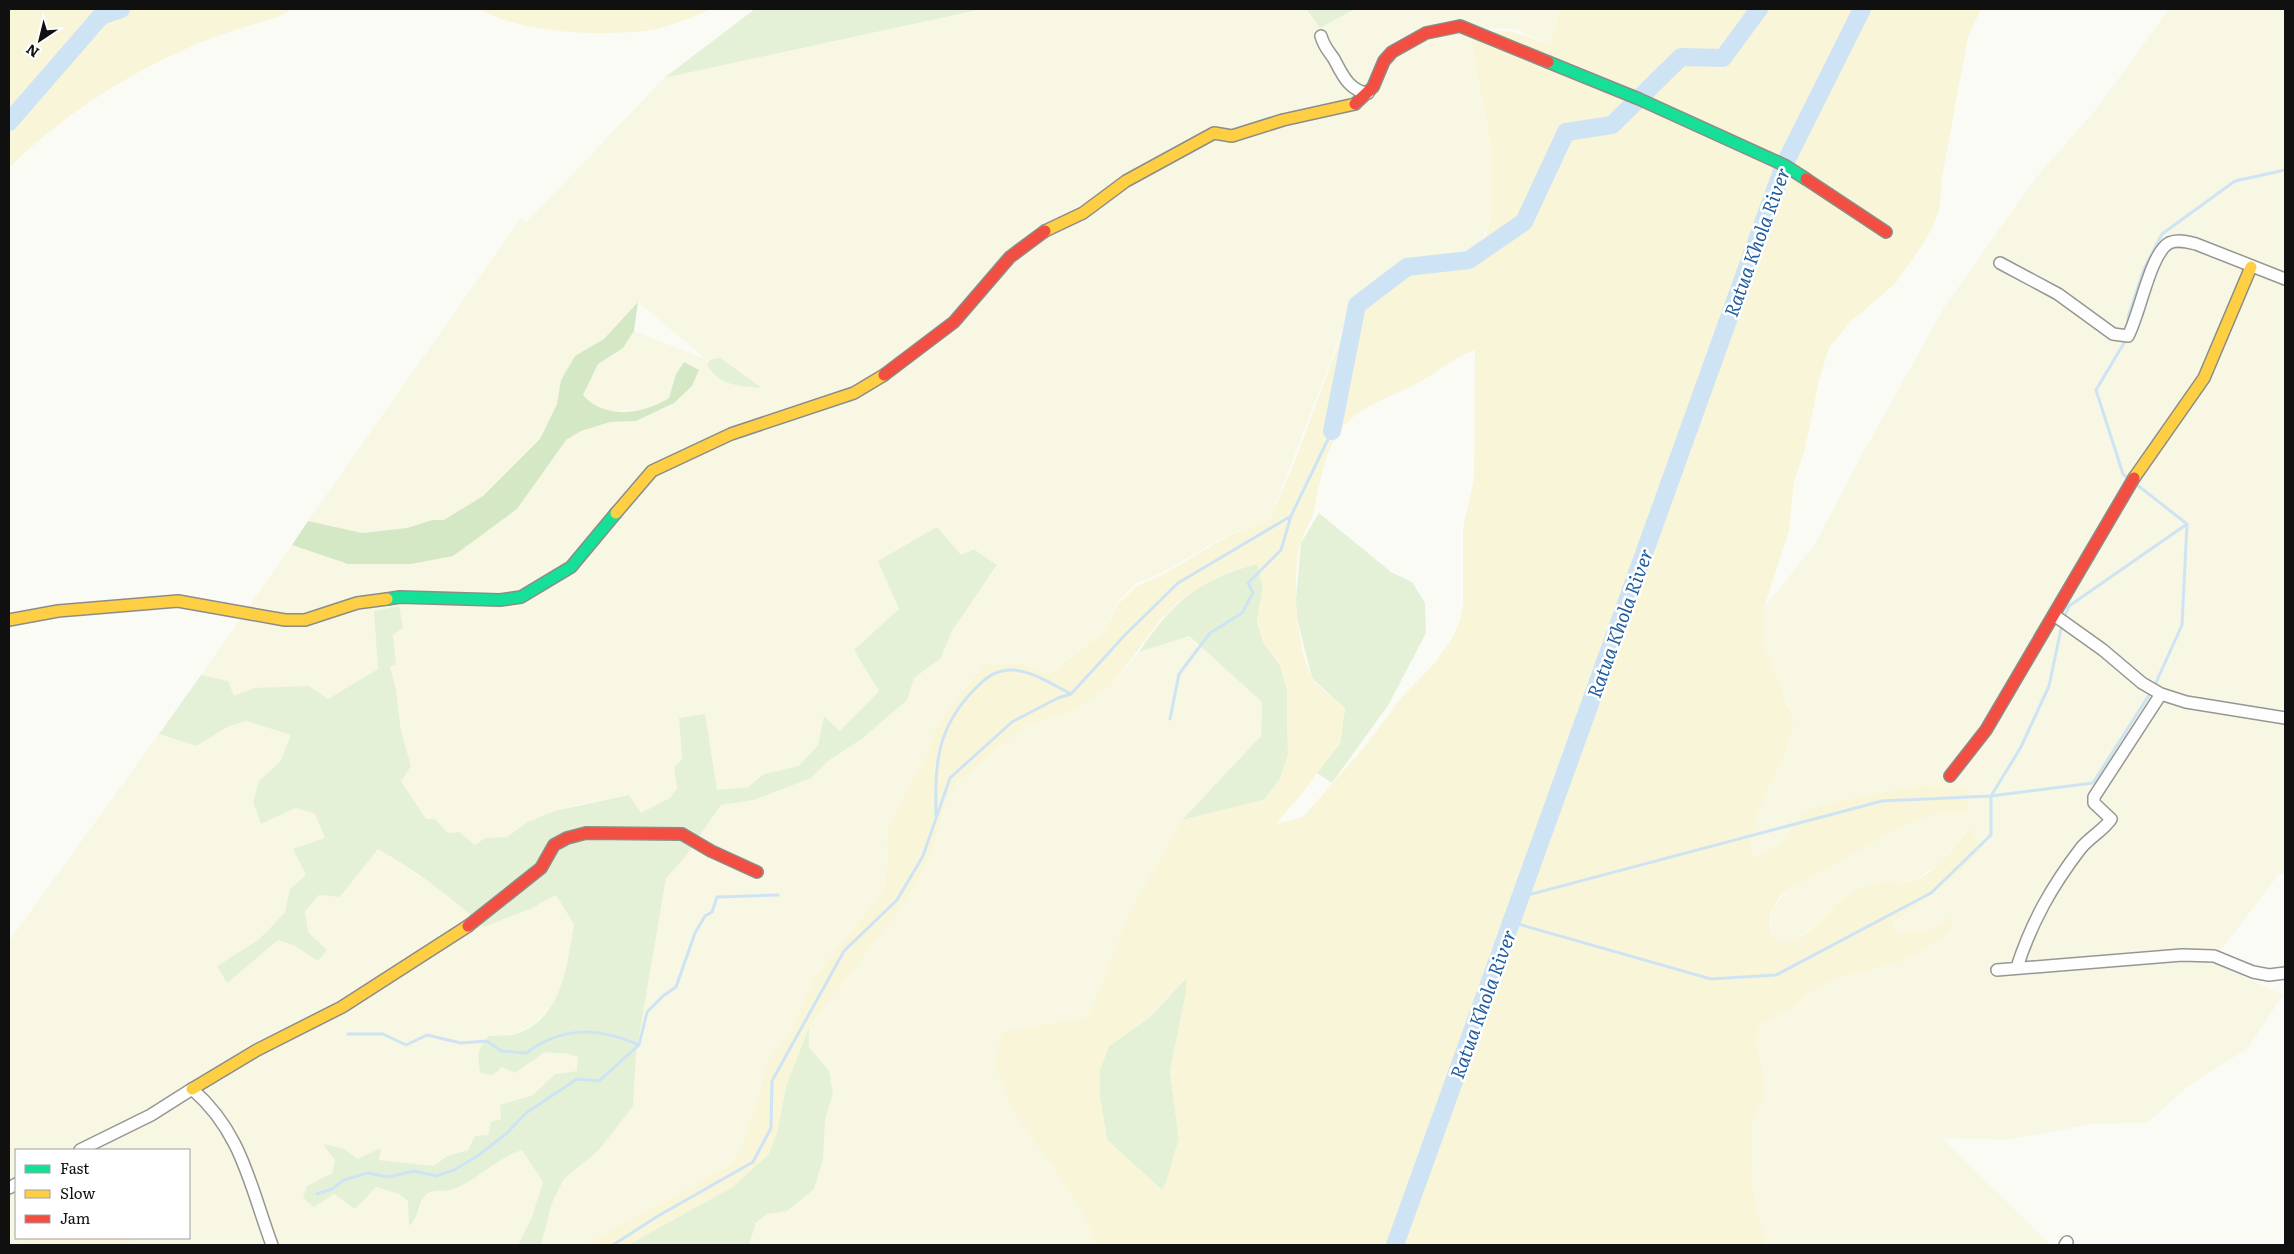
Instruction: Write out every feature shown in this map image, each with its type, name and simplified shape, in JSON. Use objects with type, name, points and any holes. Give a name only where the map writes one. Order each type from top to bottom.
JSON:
[{"type":"street","points":[[9,620],[58,611],[178,601],[285,620],[305,620],[357,603],[400,597],[500,600],[520,597],[544,585],[571,566],[652,471],[731,434],[854,393],[876,381],[954,322],[1010,258],[1042,232],[1083,213],[1142,171],[1214,133],[1232,136],[1283,120],[1354,104],[1368,93],[1376,82],[1384,61],[1397,48],[1426,33],[1460,26],[1639,99],[1784,164],[1886,232]]},
{"type":"street","points":[[1321,36],[1324,49],[1333,58],[1348,82],[1359,92],[1368,93]]},
{"type":"street","points":[[2000,263],[2058,294],[2113,334],[2128,336],[2135,322],[2150,272],[2161,250],[2170,242],[2182,241],[2196,244],[2285,279]]},
{"type":"street","points":[[1950,776],[1986,730],[2132,481],[2204,378],[2251,267]]},
{"type":"street","points":[[2054,615],[2103,650],[2142,683],[2161,694],[2186,702],[2285,718]]},
{"type":"street","points":[[2017,967],[2030,928],[2063,871],[2088,839],[2108,824],[2111,818],[2094,804],[2094,797],[2161,694]]},
{"type":"street","points":[[82,1149],[151,1115],[257,1050],[342,1008],[465,928],[541,868],[554,845],[567,838],[586,833],[682,834],[711,851],[756,872]]},
{"type":"street","points":[[1997,970],[2182,955],[2214,956],[2253,972],[2285,973]]},
{"type":"street","points":[[192,1089],[206,1101],[234,1139],[272,1245]]},
{"type":"green space","points":[[755,9],[983,9],[664,78]]},
{"type":"green space","points":[[985,9],[1305,9],[1320,28],[1356,9],[1559,9],[1549,45],[1516,29],[1488,28],[1471,39],[1492,152],[1491,218],[1482,241],[1469,260],[1453,264],[1407,266],[1385,278],[1363,295],[1344,326],[1270,519],[1230,534],[1161,573],[1135,584],[1116,604],[1105,631],[1048,674],[1021,664],[984,665],[937,725],[925,760],[913,778],[887,829],[886,885],[875,902],[816,975],[791,1029],[769,1059],[742,1147],[732,1164],[584,1245],[541,1245],[552,1203],[564,1179],[599,1150],[633,1106],[636,1055],[666,878],[685,857],[721,805],[754,800],[811,778],[828,761],[863,738],[906,700],[914,678],[941,658],[952,631],[998,565],[973,548],[961,555],[855,650],[879,691],[840,731],[824,717],[818,745],[799,766],[764,774],[748,787],[717,791],[712,767],[679,719],[682,759],[674,767],[677,788],[670,798],[641,813],[629,795],[577,805],[554,811],[528,822],[507,837],[485,838],[475,846],[459,832],[448,833],[435,819],[426,819],[401,781],[411,766],[401,731],[396,689],[390,667],[396,664],[393,635],[374,611],[378,669],[328,699],[254,688],[234,696],[228,681],[201,675],[292,545],[348,564],[411,564],[550,460],[566,440],[581,431],[610,422],[636,421],[674,403],[684,362],[676,374],[669,398],[658,405],[640,410],[607,411],[591,405],[583,395],[598,364],[623,348],[634,331],[706,359],[638,302],[604,339],[575,357],[561,380],[557,404],[540,439],[483,496],[444,520],[432,520],[407,528],[362,533],[308,521],[521,218],[527,222],[664,78]]},
{"type":"green space","points":[[1306,9],[1355,9],[1320,28]]},
{"type":"green space","points":[[2169,9],[2285,9],[2285,874],[2279,874],[2212,962],[2283,995],[2248,1048],[2187,1087],[2147,1123],[2093,1124],[2007,1140],[1942,1138],[2051,1245],[1763,1245],[1765,1238],[1754,1198],[1751,1146],[1753,1119],[1764,1096],[1765,1083],[1757,1045],[1757,1030],[1761,1024],[1795,1006],[1811,992],[1837,978],[1899,962],[1926,948],[1953,927],[1954,916],[1930,930],[1896,933],[1893,924],[1981,851],[1969,827],[1941,862],[1916,880],[1898,883],[1887,882],[1849,894],[1816,924],[1791,943],[1778,942],[1772,936],[1770,928],[1773,908],[1792,885],[1807,880],[1902,827],[1938,813],[1967,814],[1967,787],[1920,785],[1803,814],[1778,846],[1753,858],[1750,847],[1755,819],[1784,755],[1789,706],[1768,660],[1763,643],[1764,608],[1815,544],[1859,460],[1945,306],[2035,179],[2098,107]]},
{"type":"green space","points":[[638,302],[634,331],[623,348],[598,364],[583,395],[592,403],[613,411],[636,411],[648,408],[669,398],[676,374],[684,362],[699,370],[692,386],[674,403],[636,421],[610,422],[581,431],[566,440],[517,509],[453,556],[411,564],[348,564],[292,545],[308,521],[362,533],[407,528],[432,520],[444,520],[483,496],[540,439],[557,404],[561,380],[575,356],[604,339]]},
{"type":"green space","points":[[720,358],[762,388],[731,384],[718,377],[707,365],[710,360]]},
{"type":"green space","points":[[1319,513],[1391,572],[1412,582],[1425,603],[1426,633],[1389,704],[1332,783],[1317,773],[1340,743],[1345,709],[1312,678],[1295,610],[1301,543]]},
{"type":"green space","points":[[937,527],[961,555],[974,549],[997,565],[952,631],[941,658],[914,678],[907,700],[863,738],[828,761],[811,778],[754,800],[721,805],[685,857],[666,878],[636,1055],[633,1106],[599,1150],[564,1179],[552,1203],[541,1245],[518,1245],[532,1217],[543,1182],[522,1150],[504,1158],[463,1185],[447,1191],[428,1193],[422,1200],[415,1219],[409,1226],[408,1201],[399,1194],[376,1187],[355,1209],[334,1194],[314,1207],[303,1198],[307,1186],[332,1173],[335,1160],[323,1144],[344,1149],[358,1159],[381,1148],[379,1160],[434,1166],[447,1156],[468,1150],[475,1136],[488,1135],[491,1122],[501,1119],[500,1105],[533,1095],[555,1074],[577,1071],[578,1057],[569,1054],[545,1052],[515,1073],[502,1067],[493,1075],[480,1073],[479,1057],[480,1049],[489,1036],[516,1034],[532,1026],[544,1016],[553,1003],[565,973],[574,924],[556,895],[530,909],[484,927],[433,885],[378,849],[340,897],[319,895],[305,911],[308,932],[327,950],[318,961],[295,946],[278,940],[227,983],[217,966],[258,940],[272,926],[285,912],[290,889],[306,875],[293,849],[325,838],[315,814],[296,808],[261,824],[253,802],[259,781],[280,762],[291,735],[246,721],[229,726],[196,746],[159,734],[201,675],[228,681],[234,696],[254,688],[309,686],[328,699],[378,669],[374,611],[399,606],[403,628],[393,635],[396,664],[390,667],[396,689],[401,731],[411,766],[401,781],[426,819],[435,819],[448,833],[459,832],[475,845],[485,838],[507,837],[528,822],[554,811],[629,795],[641,813],[670,798],[677,788],[674,767],[682,759],[679,718],[705,714],[717,790],[748,787],[764,774],[799,766],[818,745],[824,716],[840,731],[879,691],[854,650],[899,609],[878,561]]},
{"type":"green space","points":[[1257,564],[1263,587],[1257,621],[1263,642],[1280,665],[1287,690],[1288,755],[1280,779],[1264,800],[1182,820],[1261,736],[1262,702],[1189,636],[1139,652],[1163,619],[1188,595],[1218,577]]},
{"type":"green space","points":[[1188,636],[1262,702],[1261,736],[1182,820],[1129,913],[1090,1013],[1077,1022],[1057,1022],[1003,1032],[998,1046],[995,1067],[1086,1219],[1097,1245],[749,1245],[756,1224],[767,1214],[787,1211],[823,1159],[825,1120],[833,1093],[829,1071],[809,1047],[809,1027],[899,911],[935,843],[947,798],[958,782],[999,747],[1029,725],[1072,711],[1110,687],[1139,652]]},
{"type":"green space","points":[[246,721],[291,735],[280,762],[259,781],[253,802],[262,824],[296,808],[315,814],[325,838],[306,875],[290,889],[285,912],[258,940],[217,966],[278,940],[295,946],[318,961],[326,950],[308,932],[305,911],[319,895],[340,897],[378,849],[452,897],[484,927],[530,909],[556,894],[574,924],[567,970],[558,999],[536,1022],[516,1034],[489,1036],[502,1067],[515,1073],[544,1052],[554,1054],[566,1052],[579,1057],[577,1071],[555,1074],[533,1095],[500,1105],[501,1119],[488,1135],[468,1150],[447,1156],[434,1166],[379,1160],[381,1149],[358,1159],[344,1149],[324,1145],[336,1160],[331,1173],[307,1186],[334,1194],[376,1186],[399,1194],[408,1201],[409,1226],[416,1220],[424,1197],[436,1189],[453,1190],[510,1154],[522,1150],[543,1182],[532,1217],[518,1245],[9,1245],[9,941],[159,734],[196,746],[229,726]]},
{"type":"green space","points":[[1187,977],[1186,993],[1170,1071],[1179,1139],[1166,1183],[1162,1190],[1107,1140],[1100,1097],[1100,1069],[1109,1046],[1149,1018]]},
{"type":"green space","points":[[809,1027],[809,1047],[829,1071],[833,1093],[825,1120],[823,1159],[814,1189],[787,1211],[767,1214],[756,1223],[749,1245],[628,1245],[655,1230],[777,1133],[786,1086]]},
{"type":"sand","points":[[9,9],[292,9],[280,16],[197,44],[121,82],[73,113],[9,168]]},
{"type":"sand","points":[[480,9],[711,9],[654,30],[626,33],[583,33],[517,24]]},
{"type":"sand","points":[[1560,9],[1981,9],[1968,37],[1942,177],[1940,206],[1935,222],[1925,241],[1895,284],[1850,322],[1829,348],[1819,380],[1805,449],[1794,482],[1789,531],[1764,608],[1763,643],[1794,721],[1784,755],[1755,819],[1750,847],[1753,858],[1778,846],[1803,814],[1817,806],[1920,785],[1967,787],[1967,814],[1938,813],[1902,827],[1807,880],[1798,883],[1784,893],[1778,899],[1771,914],[1770,932],[1778,941],[1787,943],[1810,930],[1842,900],[1858,890],[1881,882],[1905,882],[1924,876],[1939,864],[1970,827],[1981,851],[1949,881],[1893,923],[1896,933],[1930,930],[1954,915],[1953,927],[1926,949],[1899,962],[1837,978],[1811,992],[1795,1006],[1761,1024],[1757,1030],[1757,1045],[1765,1083],[1764,1096],[1753,1119],[1751,1146],[1754,1198],[1765,1238],[1763,1245],[1097,1245],[1086,1219],[1059,1176],[1014,1112],[995,1066],[998,1046],[1003,1032],[1057,1022],[1077,1022],[1090,1013],[1129,913],[1182,820],[1264,800],[1280,779],[1288,755],[1287,690],[1280,665],[1263,642],[1257,621],[1263,587],[1257,564],[1234,570],[1204,585],[1179,601],[1162,618],[1110,687],[1072,711],[1029,725],[999,747],[958,782],[947,798],[935,843],[923,871],[899,911],[809,1027],[786,1086],[777,1133],[769,1154],[733,1187],[628,1245],[584,1245],[732,1164],[742,1147],[769,1059],[791,1029],[816,975],[875,902],[886,885],[887,829],[913,778],[925,760],[937,725],[984,665],[1021,664],[1049,674],[1105,631],[1117,605],[1137,586],[1162,575],[1230,535],[1270,519],[1295,461],[1345,326],[1363,295],[1385,278],[1407,267],[1453,265],[1468,260],[1484,241],[1491,218],[1492,152],[1471,39],[1482,34],[1502,31],[1519,34],[1549,45]],"holes":[[[1475,350],[1474,478],[1463,529],[1463,606],[1459,623],[1453,637],[1434,664],[1401,698],[1361,751],[1303,817],[1276,824],[1303,792],[1340,742],[1345,708],[1323,690],[1312,677],[1302,648],[1296,591],[1296,572],[1301,542],[1314,512],[1321,475],[1332,444],[1344,426],[1369,406],[1424,380],[1459,357]],[[1186,977],[1186,993],[1170,1071],[1179,1139],[1166,1183],[1162,1190],[1107,1140],[1100,1097],[1100,1069],[1109,1046],[1149,1018]]]},
{"type":"sand","points":[[22,1239],[137,1239],[123,1245],[25,1245]]},
{"type":"waterway","points":[[9,122],[101,16],[121,9]]},
{"type":"waterway","points":[[1332,431],[1357,305],[1407,267],[1469,260],[1524,222],[1566,132],[1612,125],[1681,57],[1723,58],[1759,9]]},
{"type":"waterway","name":"Ratua Khola River","points":[[1395,1245],[1784,165],[1862,9]]},
{"type":"waterway","points":[[2128,325],[2128,317],[2144,269],[2162,234],[2235,181],[2285,170]]},
{"type":"waterway","points":[[2127,338],[2096,390],[2123,474],[2129,479]]},
{"type":"waterway","points":[[613,1245],[658,1216],[753,1162],[771,1128],[772,1081],[844,951],[897,900],[923,856],[950,778],[1012,722],[1058,698],[1071,694],[1125,635],[1178,583],[1291,516],[1332,431]]},
{"type":"waterway","points":[[2136,484],[2187,524],[2182,625],[2154,687]]},
{"type":"waterway","points":[[1170,719],[1179,674],[1210,633],[1242,613],[1253,593],[1248,583],[1281,550],[1291,516]]},
{"type":"waterway","points":[[2064,618],[2069,606],[2187,524]]},
{"type":"waterway","points":[[1511,922],[1711,979],[1776,975],[1931,893],[1991,835],[1991,796],[2021,747],[2049,686],[2062,624]]},
{"type":"waterway","points":[[936,816],[936,780],[940,748],[945,733],[952,718],[962,704],[983,681],[997,672],[1008,670],[1021,671],[1036,676],[1071,694]]},
{"type":"waterway","points":[[1520,897],[1882,801],[1991,796],[2093,783],[2151,692]]},
{"type":"waterway","points":[[317,1194],[332,1189],[344,1180],[368,1173],[388,1177],[414,1171],[436,1176],[454,1170],[479,1155],[507,1133],[526,1113],[577,1079],[599,1081],[639,1045],[647,1012],[663,996],[676,987],[695,933],[705,916],[712,912],[717,897],[778,895]]},
{"type":"waterway","points":[[348,1034],[383,1034],[406,1045],[427,1035],[461,1043],[487,1041],[501,1051],[526,1053],[554,1038],[581,1032],[609,1035],[639,1045]]},
{"type":"traffic: fast","points":[[1548,62],[1639,99],[1784,165],[1806,179]]},
{"type":"traffic: fast","points":[[387,599],[400,597],[500,600],[521,597],[571,567],[616,513]]},
{"type":"traffic: slow","points":[[1045,231],[1083,213],[1126,181],[1214,133],[1232,136],[1283,120],[1355,104]]},
{"type":"traffic: slow","points":[[2134,478],[2204,378],[2251,267]]},
{"type":"traffic: slow","points":[[616,513],[652,471],[731,434],[854,393],[884,375]]},
{"type":"traffic: slow","points":[[9,620],[58,611],[178,601],[285,620],[305,620],[357,603],[387,599]]},
{"type":"traffic: slow","points":[[192,1089],[257,1050],[342,1007],[468,926]]},
{"type":"traffic: jam","points":[[1355,104],[1373,87],[1384,61],[1392,52],[1426,33],[1460,26],[1548,62]]},
{"type":"traffic: jam","points":[[1806,179],[1886,232]]},
{"type":"traffic: jam","points":[[884,375],[954,322],[1010,257],[1045,231]]},
{"type":"traffic: jam","points":[[1950,776],[1986,730],[2134,478]]},
{"type":"traffic: jam","points":[[468,926],[541,868],[554,845],[567,838],[586,833],[682,834],[711,851],[757,872]]}]
